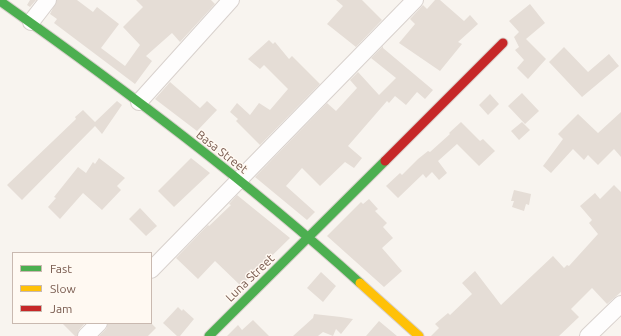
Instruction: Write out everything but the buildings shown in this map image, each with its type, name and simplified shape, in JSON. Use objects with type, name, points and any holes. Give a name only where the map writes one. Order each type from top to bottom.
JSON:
[{"type":"street","points":[[32,22],[48,0]]},
{"type":"street","points":[[138,102],[231,0]]},
{"type":"street","points":[[152,269],[240,181],[415,0]]},
{"type":"street","name":"Basa Street","points":[[0,1],[32,22],[240,181],[309,238],[419,336]]},
{"type":"street","name":"Luna Street","points":[[208,336],[309,238],[503,43]]},
{"type":"street","points":[[588,336],[621,304]]},
{"type":"street","points":[[86,336],[98,324]]},
{"type":"traffic: fast","points":[[0,1],[139,102],[229,172],[274,208],[360,283]]},
{"type":"traffic: fast","points":[[209,336],[385,161]]},
{"type":"traffic: slow","points":[[360,283],[419,336]]},
{"type":"traffic: jam","points":[[385,161],[503,43]]}]
